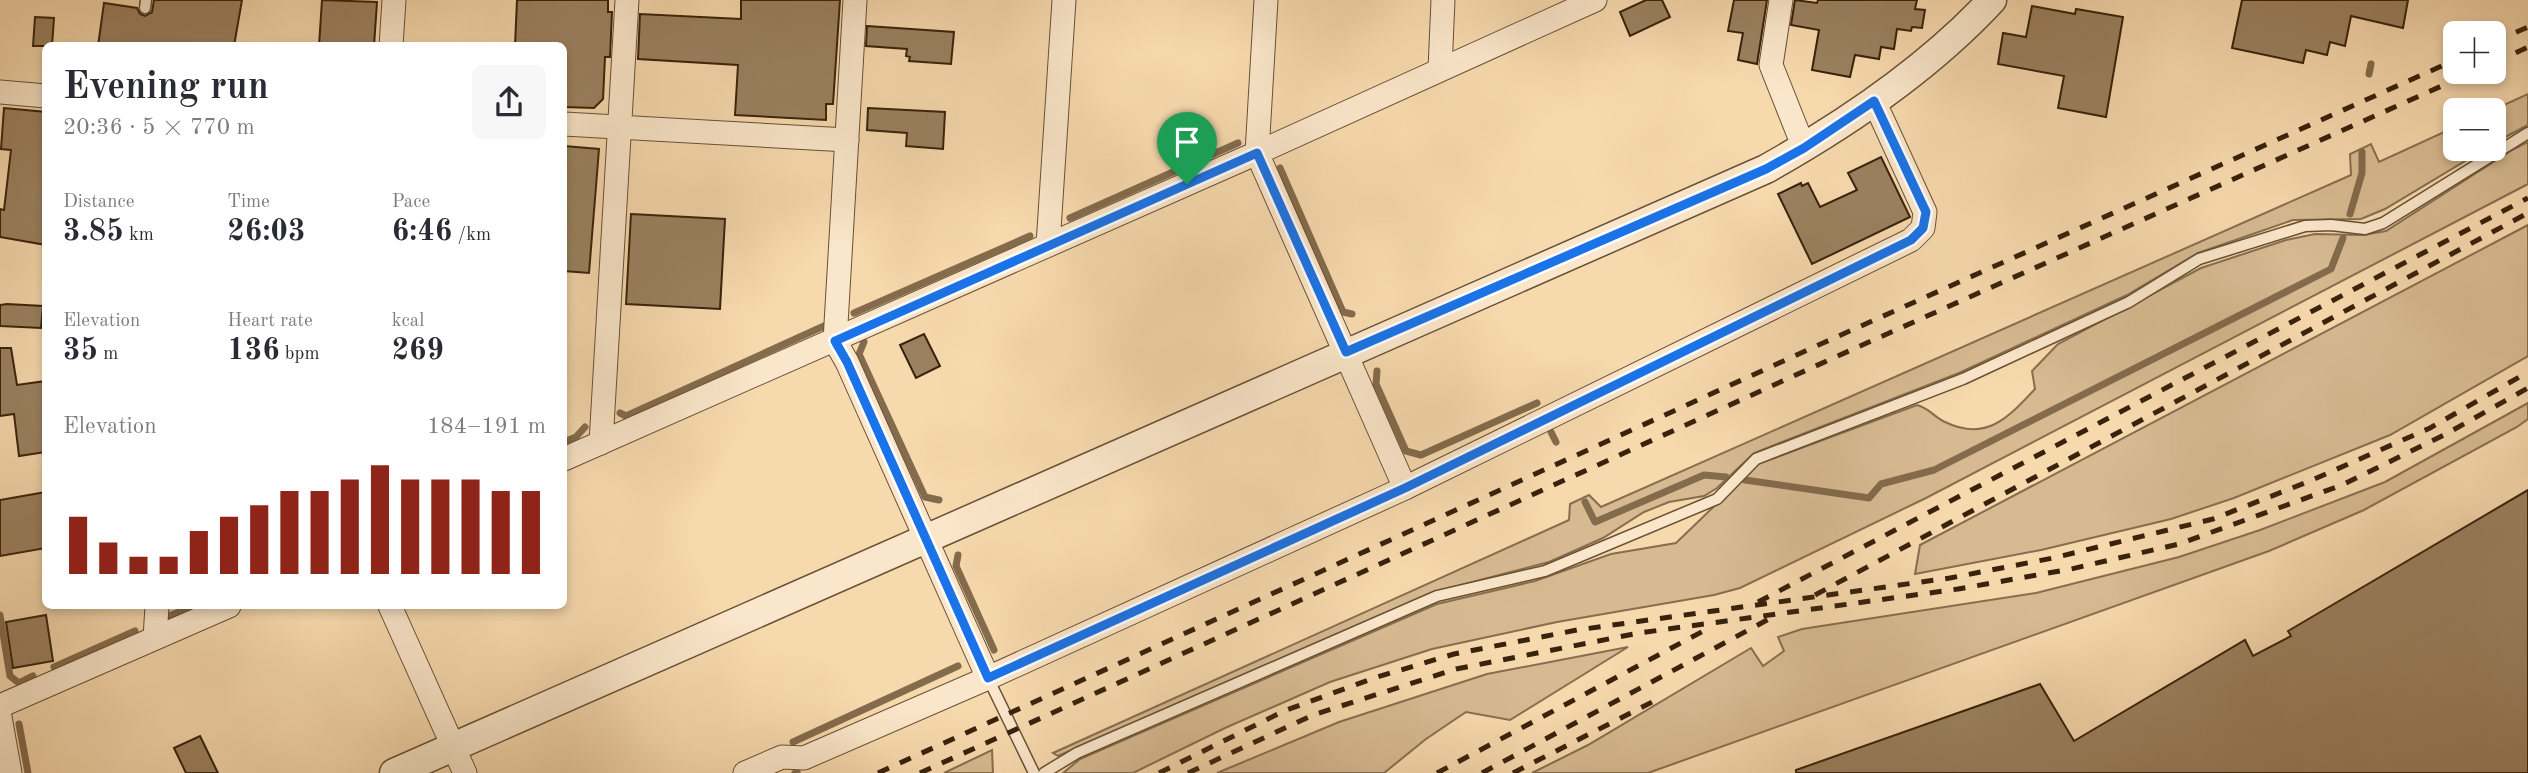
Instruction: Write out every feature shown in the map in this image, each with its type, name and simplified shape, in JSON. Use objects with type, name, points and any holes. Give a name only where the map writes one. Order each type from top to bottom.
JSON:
[{"type":"street","points":[[391,42],[394,0]]},
{"type":"street","points":[[601,443],[627,0]]},
{"type":"street","points":[[855,0],[835,341],[847,362],[988,678]]},
{"type":"street","points":[[1048,245],[1063,0]]},
{"type":"street","points":[[1266,0],[1257,153],[1405,488]]},
{"type":"street","points":[[1440,69],[1443,0]]},
{"type":"street","points":[[567,458],[835,341],[1595,0]]},
{"type":"street","points":[[1782,0],[1771,65],[1804,148]]},
{"type":"street","points":[[394,773],[1766,169],[1804,148],[1874,101],[1968,26],[1992,0]]},
{"type":"street","points":[[0,92],[42,96]]},
{"type":"street","points":[[745,773],[782,757],[804,758],[988,678],[1405,488],[1911,240],[1923,228],[1926,212],[1874,101]]},
{"type":"street","points":[[567,124],[847,140]]},
{"type":"street","points":[[155,638],[157,609]]},
{"type":"street","points":[[0,706],[222,609]]},
{"type":"street","points":[[391,609],[465,773]]},
{"type":"street","points":[[0,717],[10,773]]},
{"type":"lane","points":[[1044,773],[1077,753],[1437,596],[1545,571],[1717,499],[1756,459],[1963,379],[2129,302],[2199,260],[2305,226],[2332,225],[2364,229],[2383,223],[2528,133]]},
{"type":"lane","points":[[988,678],[1034,773]]},
{"type":"shaded area","points":[[2528,94],[2528,125],[2506,137],[2506,104]]},
{"type":"shaded area","points":[[2443,133],[2443,161],[2465,161],[2385,209],[2361,219],[2293,220],[2198,253],[2127,295],[1959,373],[1754,453],[1717,488],[1704,496],[1669,502],[1644,512],[1603,538],[1549,562],[1438,591],[1058,756],[1053,753],[1569,520],[1570,504],[1589,495],[1601,507],[2351,175],[2350,154],[2371,144],[2379,162]]},
{"type":"shaded area","points":[[2528,142],[2528,184],[1926,498],[1740,588],[1714,595],[1557,622],[1432,649],[1330,682],[1225,728],[1133,773],[1063,773],[1080,759],[1437,604],[1535,581],[1611,554],[1676,543],[1758,464],[1917,405],[1960,428],[1984,428],[1995,424],[2035,389],[2032,371],[2058,344],[2201,268],[2286,240],[2315,234],[2363,235],[2386,231],[2495,161],[2506,161],[2506,154]]},
{"type":"shaded area","points":[[2528,225],[2528,356],[2390,435],[2234,498],[2171,519],[2041,550],[1915,574],[1920,545]]},
{"type":"shaded area","points":[[2528,403],[2528,419],[2517,427],[2364,510],[2269,551],[1648,773],[1532,773],[1588,745],[1751,648],[1763,666],[1784,651],[1778,637],[1802,629],[2036,593],[2179,557],[2260,530],[2385,482]]},
{"type":"shaded area","points":[[1628,647],[1510,720],[1466,712],[1426,739],[1384,773],[1217,773],[1339,722],[1487,674]]},
{"type":"shaded area","points":[[992,750],[993,773],[944,773]]},
{"type":"building","points":[[154,0],[242,0],[235,42],[99,42],[104,3],[137,8],[140,14],[145,16],[152,12]]},
{"type":"building","points":[[322,0],[377,2],[374,42],[319,42]]},
{"type":"building","points":[[517,0],[608,0],[608,12],[612,12],[610,57],[605,57],[603,99],[594,108],[567,107],[567,42],[515,42]]},
{"type":"building","points":[[741,0],[840,0],[833,104],[826,104],[826,120],[735,115],[738,65],[638,59],[640,14],[741,19]]},
{"type":"building","points":[[1646,0],[1662,0],[1670,17],[1630,36],[1620,12]]},
{"type":"building","points":[[1734,0],[1767,0],[1757,64],[1738,60],[1743,33],[1728,31]]},
{"type":"building","points":[[1795,0],[1817,3],[1818,0],[1917,0],[1915,9],[1925,10],[1922,28],[1912,27],[1911,31],[1897,29],[1894,49],[1881,47],[1879,59],[1855,55],[1850,77],[1812,70],[1819,30],[1791,25]]},
{"type":"building","points":[[2242,0],[2408,0],[2403,28],[2351,16],[2345,46],[2330,42],[2327,55],[2306,50],[2303,63],[2232,48]]},
{"type":"building","points":[[2032,6],[2075,14],[2076,9],[2123,17],[2106,117],[2058,108],[2064,76],[1998,64],[2003,33],[2026,37]]},
{"type":"building","points":[[35,17],[54,18],[52,42],[33,46]]},
{"type":"building","points":[[867,26],[954,32],[951,64],[909,61],[910,57],[906,56],[907,49],[866,46]]},
{"type":"building","points":[[4,108],[42,112],[42,244],[0,237],[0,209],[4,210],[11,150],[1,149]]},
{"type":"building","points":[[868,108],[945,112],[943,149],[906,146],[907,133],[867,130]]},
{"type":"building","points":[[567,146],[599,149],[589,273],[567,271]]},
{"type":"building","points":[[1881,157],[1910,217],[1812,264],[1778,194],[1801,183],[1802,186],[1808,183],[1820,207],[1857,190],[1848,173]]},
{"type":"building","points":[[631,214],[725,219],[720,309],[626,304]]},
{"type":"building","points":[[0,305],[42,306],[41,328],[0,326]]},
{"type":"building","points":[[924,334],[940,366],[916,378],[900,345]]},
{"type":"building","points":[[0,348],[11,348],[17,385],[42,382],[42,453],[19,456],[14,414],[0,416]]},
{"type":"building","points":[[2528,490],[2528,773],[1796,773],[1796,770],[2040,684],[2074,741],[2245,640],[2253,656],[2291,636],[2288,631]]},
{"type":"building","points":[[42,493],[42,549],[0,556],[0,500]]},
{"type":"building","points":[[46,615],[53,661],[13,668],[6,622]]},
{"type":"building","points":[[200,736],[218,773],[186,773],[174,748]]},
{"type":"waterway","points":[[2369,74],[2371,64]]},
{"type":"waterway","points":[[1070,218],[1238,143]]},
{"type":"waterway","points":[[2350,214],[2362,173],[2362,152]]},
{"type":"waterway","points":[[1280,168],[1343,312],[1352,314]]},
{"type":"waterway","points":[[854,313],[1030,236]]},
{"type":"waterway","points":[[1745,480],[1869,498],[1881,484],[1934,470],[2331,269],[2343,238]]},
{"type":"waterway","points":[[620,413],[626,416],[824,326]]},
{"type":"waterway","points":[[864,342],[859,354],[925,497],[939,500]]},
{"type":"waterway","points":[[1377,371],[1376,384],[1406,451],[1421,455],[1537,403]]},
{"type":"waterway","points":[[567,441],[576,437],[585,427]]},
{"type":"waterway","points":[[1551,432],[1556,442]]},
{"type":"waterway","points":[[1585,502],[1595,522],[1704,475],[1726,477]]},
{"type":"waterway","points":[[958,555],[956,566],[994,650]]},
{"type":"waterway","points":[[169,616],[186,609]]},
{"type":"waterway","points":[[0,615],[10,676],[19,683],[33,676]]},
{"type":"waterway","points":[[54,667],[135,631]]},
{"type":"waterway","points":[[793,742],[958,666]]},
{"type":"waterway","points":[[19,724],[28,773]]},
{"type":"railway","points":[[2506,37],[2528,27]]},
{"type":"railway","points":[[2506,57],[2528,47]]},
{"type":"railway","points":[[878,773],[1823,343],[2443,65]]},
{"type":"railway","points":[[920,773],[1831,359],[2446,84]]},
{"type":"railway","points":[[1758,602],[2528,198]]},
{"type":"railway","points":[[1815,595],[2528,213]]},
{"type":"railway","points":[[1159,773],[1284,711],[1374,678],[1454,654],[1577,630],[1950,578],[2053,558],[2213,519],[2310,481],[2430,428],[2528,372]]},
{"type":"railway","points":[[1188,773],[1313,715],[1456,669],[1639,633],[1958,589],[2071,569],[2179,544],[2342,485],[2446,434],[2528,388]]},
{"type":"railway","points":[[1482,773],[1769,619]]},
{"type":"railway","points":[[1437,773],[1709,628]]},
{"type":"railway","points":[[1513,773],[1660,698]]},
{"type":"route","points":[[1874,101],[1926,212],[1923,228],[1911,240],[1405,488],[988,678],[847,362],[835,341],[1187,184],[1257,153],[1346,352],[1766,169],[1804,148],[1874,101]]}]
